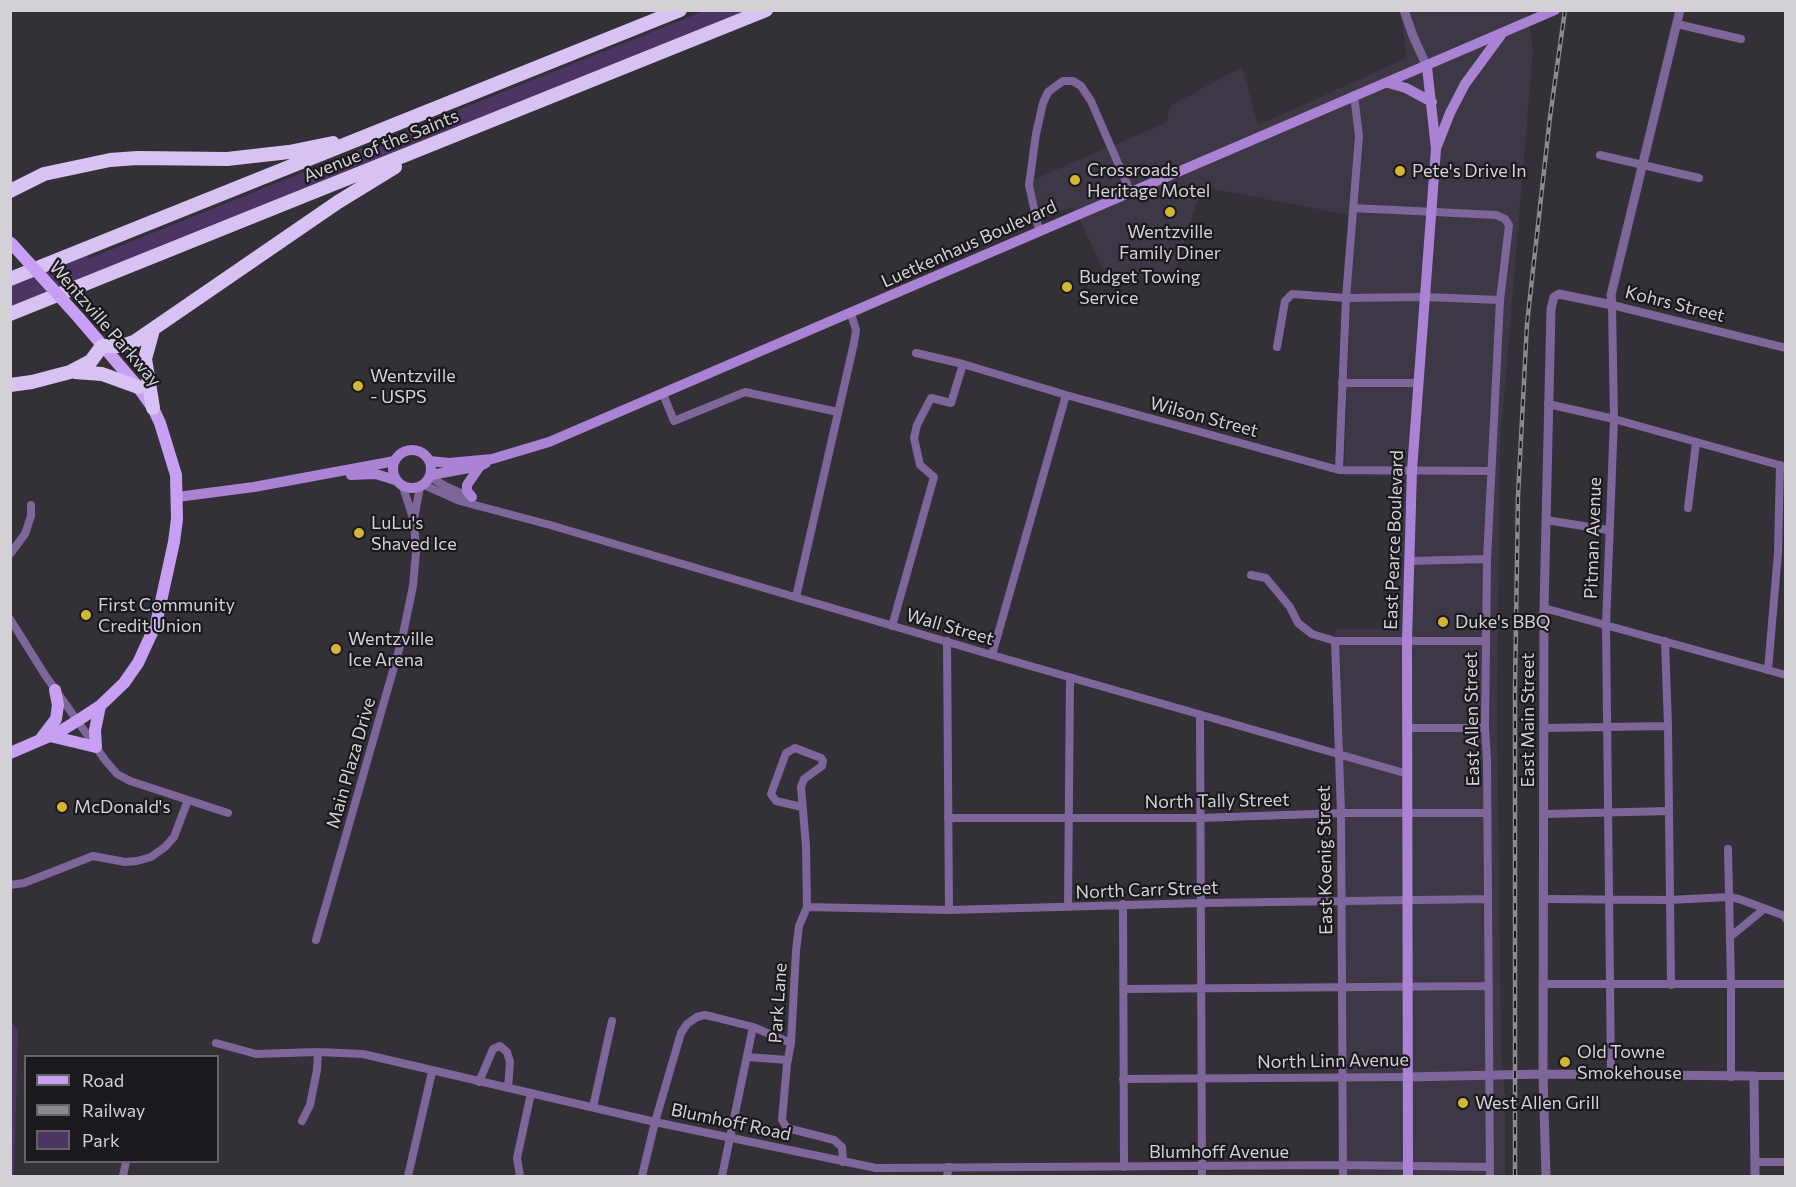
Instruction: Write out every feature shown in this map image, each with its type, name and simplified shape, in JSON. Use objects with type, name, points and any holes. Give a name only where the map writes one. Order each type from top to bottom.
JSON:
[{"type":"highway","name":"Avenue of the Saints","points":[[10,279],[680,10]]},
{"type":"highway","name":"Avenue of the Saints","points":[[10,314],[766,10]]},
{"type":"highway","points":[[10,191],[44,174],[110,160],[227,159],[289,152],[364,137]]},
{"type":"highway","points":[[10,385],[70,372],[91,361],[102,346],[122,346],[134,342],[338,202],[431,145]]},
{"type":"highway","points":[[10,183],[25,182]]},
{"type":"highway","points":[[153,330],[145,359],[153,408]]},
{"type":"highway","points":[[70,372],[102,374],[138,387]]},
{"type":"main road","name":"Luetkenhaus Boulevard","points":[[430,461],[449,463],[492,459],[549,442],[851,314],[1354,95],[1501,36],[1555,10]]},
{"type":"main road","points":[[1436,149],[1450,113],[1466,84],[1501,36]]},
{"type":"main road","name":"East Pearce Boulevard","points":[[1408,1171],[1407,640],[1412,470],[1436,149],[1427,67]]},
{"type":"main road","points":[[1388,83],[1406,88],[1432,102]]},
{"type":"main road","name":"Wentzville Parkway","points":[[10,753],[45,739],[100,706],[124,683],[138,663],[152,635],[161,603],[174,542],[177,497],[176,475],[168,446],[153,408],[79,318],[11,243]]},
{"type":"main road","points":[[177,497],[363,474],[376,474],[413,489],[426,481],[430,461],[425,454],[417,450],[408,450],[400,454],[393,470],[399,483]]},
{"type":"main road","name":"Luetkenhaus Boulevard","points":[[426,481],[480,466],[492,459]]},
{"type":"main road","points":[[285,482],[395,461]]},
{"type":"main road","points":[[472,497],[467,491],[467,485],[480,466]]},
{"type":"main road","points":[[56,690],[58,705],[56,719],[45,739],[96,747],[95,730],[100,706]]},
{"type":"street","name":"East Pearce Boulevard","points":[[1404,10],[1427,67]]},
{"type":"street","name":"Pitman Avenue","points":[[1611,1074],[1606,625],[1614,419],[1611,295],[1680,10]]},
{"type":"street","points":[[1677,24],[1741,39]]},
{"type":"street","points":[[1039,231],[1029,185],[1036,134],[1048,92],[1063,81],[1073,81],[1081,86],[1091,101],[1130,191]]},
{"type":"street","points":[[1338,470],[1346,298],[1359,136],[1354,95]]},
{"type":"street","points":[[1599,155],[1700,178]]},
{"type":"street","points":[[1353,208],[1431,213]]},
{"type":"street","name":"East Allen Street","points":[[1431,213],[1496,215],[1505,219],[1509,225],[1500,300],[1487,559],[1485,728],[1490,1176]]},
{"type":"street","points":[[1277,347],[1285,301],[1292,294],[1346,298],[1424,297],[1500,300]]},
{"type":"street","name":"Kohrs Street","points":[[1557,295],[1562,294],[1612,305],[1785,348]]},
{"type":"street","name":"East Main Street","points":[[1546,1176],[1543,1074],[1544,608],[1551,309],[1552,301],[1557,295]]},
{"type":"street","points":[[796,597],[856,330],[851,314]]},
{"type":"street","name":"Wilson Street","points":[[916,353],[963,364],[1066,395],[1338,470],[1490,471]]},
{"type":"street","points":[[892,626],[934,477],[920,465],[914,438],[917,425],[930,398],[951,404],[963,364]]},
{"type":"street","points":[[1342,383],[1418,383]]},
{"type":"street","points":[[663,394],[674,421],[745,392],[838,412]]},
{"type":"street","points":[[992,655],[1066,395]]},
{"type":"street","points":[[1548,404],[1614,419],[1783,466],[1768,670]]},
{"type":"street","points":[[1688,507],[1696,443]]},
{"type":"street","name":"Wall Street","points":[[426,481],[472,497],[484,506]]},
{"type":"street","name":"Wall Street","points":[[426,481],[460,501],[484,506],[1338,756],[1408,774]]},
{"type":"street","name":"Main Plaza Drive","points":[[414,521],[426,481]]},
{"type":"street","name":"Main Plaza Drive","points":[[316,940],[402,639],[413,586],[416,552],[414,521],[399,483]]},
{"type":"street","points":[[10,554],[25,534],[31,516],[31,505]]},
{"type":"street","points":[[1546,520],[1608,530]]},
{"type":"street","points":[[1410,561],[1487,559]]},
{"type":"street","points":[[1251,575],[1266,578],[1290,607],[1298,622],[1312,634],[1335,641],[1486,641]]},
{"type":"street","points":[[1544,608],[1785,675]]},
{"type":"street","points":[[10,619],[77,721],[117,774],[130,781],[228,813]]},
{"type":"street","points":[[947,641],[949,910]]},
{"type":"street","name":"East Koenig Street","points":[[1335,641],[1341,813],[1343,1176]]},
{"type":"street","points":[[1665,641],[1671,985]]},
{"type":"street","points":[[1068,907],[1070,678]]},
{"type":"street","points":[[1200,715],[1202,1172]]},
{"type":"street","points":[[1544,728],[1668,726]]},
{"type":"street","points":[[1408,728],[1485,728]]},
{"type":"street","name":"Park Lane","points":[[802,807],[776,801],[771,794],[786,753],[795,748],[821,758],[823,761],[822,766],[804,779],[801,787],[806,846],[807,907],[798,934],[783,1120],[787,1128],[834,1140],[842,1147],[843,1162]]},
{"type":"street","points":[[10,885],[24,883],[93,856],[125,862],[152,856],[174,837],[188,800]]},
{"type":"street","points":[[1544,814],[1669,811]]},
{"type":"street","name":"North Tally Street","points":[[948,818],[1200,818],[1341,813],[1487,813]]},
{"type":"street","points":[[1728,849],[1731,1077]]},
{"type":"street","points":[[1543,898],[1669,900],[1729,897],[1739,898],[1785,917]]},
{"type":"street","name":"North Carr Street","points":[[807,907],[949,910],[1123,904],[1488,898]]},
{"type":"street","points":[[1123,904],[1124,1167]]},
{"type":"street","points":[[1730,937],[1764,909]]},
{"type":"street","points":[[1543,984],[1785,984]]},
{"type":"street","points":[[1123,989],[1489,986]]},
{"type":"street","points":[[642,1176],[681,1033],[687,1024],[705,1015],[753,1026],[791,1043]]},
{"type":"street","points":[[593,1107],[612,1021]]},
{"type":"street","points":[[722,1176],[753,1026]]},
{"type":"street","name":"Blumhoff Road","points":[[216,1043],[256,1054],[318,1052],[363,1054],[432,1072],[843,1162],[876,1168],[949,1167]]},
{"type":"street","points":[[479,1082],[493,1049],[500,1046],[507,1052],[510,1062],[508,1088]]},
{"type":"street","points":[[302,1121],[310,1105],[318,1052]]},
{"type":"street","points":[[747,1057],[788,1060]]},
{"type":"street","points":[[408,1176],[432,1072]]},
{"type":"street","name":"North Linn Avenue","points":[[1124,1079],[1543,1074],[1754,1077]]},
{"type":"street","points":[[1755,1176],[1754,1077],[1785,1076]]},
{"type":"street","points":[[520,1176],[517,1158],[531,1093]]},
{"type":"street","points":[[1755,1161],[1785,1162]]},
{"type":"street","name":"Blumhoff Avenue","points":[[949,1167],[1124,1167],[1202,1172],[1343,1166],[1408,1171],[1489,1167]]},
{"type":"street","points":[[947,1176],[949,1167]]},
{"type":"shaded area","points":[[1400,11],[1528,11],[1533,50],[1500,446],[1497,711],[1501,1051],[1505,1095],[1505,1176],[1346,1176],[1341,813],[1335,629],[1397,629],[1401,476],[1344,476],[1355,216],[1202,187],[1172,280],[1106,275],[1073,206],[1042,220],[1032,180],[1166,123],[1170,106],[1242,67],[1258,125],[1407,58]]},
{"type":"green space","points":[[704,11],[751,11],[11,309],[11,285],[87,255],[88,259]]},
{"type":"green space","points":[[10,1021],[18,1030],[14,1176],[10,1176]]},
{"type":"railway","points":[[1515,1176],[1515,688],[1518,496],[1527,324],[1550,117],[1565,10]]},
{"type":"place","name":"Pete's Drive In","points":[[1400,171]]},
{"type":"place","name":"Crossroads Heritage Motel","points":[[1075,180]]},
{"type":"place","name":"Wentzville Family Diner","points":[[1170,212]]},
{"type":"place","name":"Budget Towing Service","points":[[1067,287]]},
{"type":"place","name":"Wentzville - USPS","points":[[358,386]]},
{"type":"place","name":"LuLu's Shaved Ice","points":[[359,533]]},
{"type":"place","name":"First Community Credit Union","points":[[86,615]]},
{"type":"place","name":"Duke's BBQ","points":[[1443,622]]},
{"type":"place","name":"Wentzville Ice Arena","points":[[336,649]]},
{"type":"place","name":"McDonald's","points":[[62,807]]},
{"type":"place","name":"Old Towne Smokehouse","points":[[1565,1062]]},
{"type":"place","name":"West Allen Grill","points":[[1463,1103]]}]
